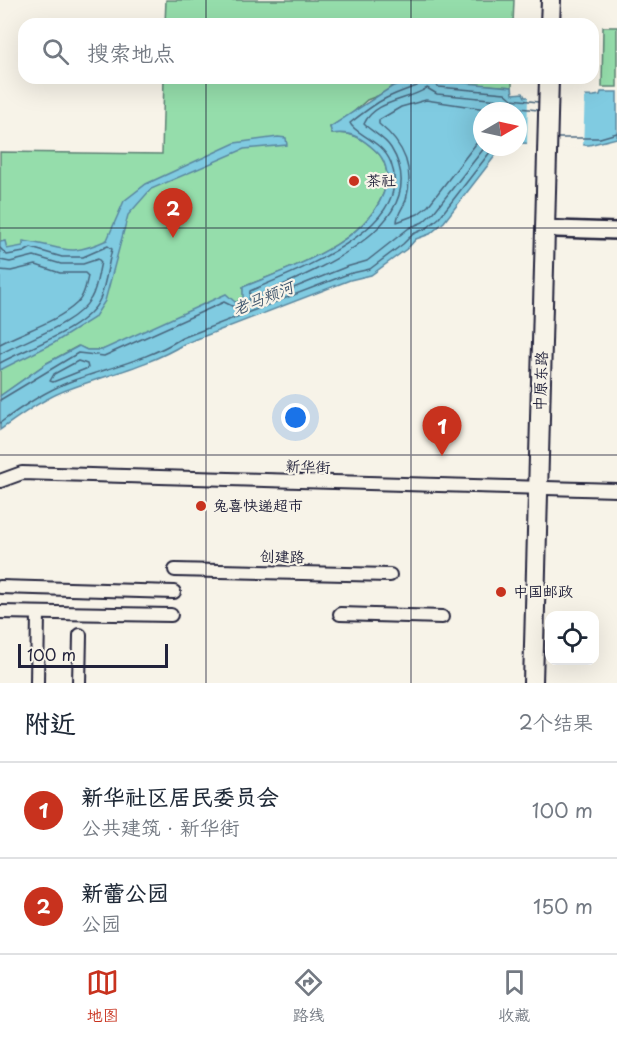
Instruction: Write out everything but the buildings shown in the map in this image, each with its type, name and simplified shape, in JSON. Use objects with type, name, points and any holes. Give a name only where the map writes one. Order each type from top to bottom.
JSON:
[{"type":"main road","points":[[550,18],[551,0]]},
{"type":"main road","points":[[562,18],[563,0]]},
{"type":"main road","name":"中原东路","points":[[545,683],[544,489],[555,84]]},
{"type":"main road","name":"中原东路","points":[[533,683],[557,229],[554,149]]},
{"type":"street","points":[[557,229],[617,231]]},
{"type":"street","name":"新华街","points":[[0,481],[22,473],[617,490]]},
{"type":"street","name":"创建路","points":[[175,570],[390,575]]},
{"type":"street","points":[[0,587],[174,592]]},
{"type":"street","points":[[0,612],[171,615]]},
{"type":"street","points":[[37,683],[38,613]]},
{"type":"street","points":[[340,615],[442,617]]},
{"type":"street","points":[[79,683],[80,634]]},
{"type":"green space","points":[[166,0],[514,0],[513,18],[165,18]]},
{"type":"green space","points":[[603,27],[617,27],[617,87],[602,87]]},
{"type":"green space","points":[[164,84],[409,84],[367,100],[350,115],[330,127],[332,134],[356,136],[366,142],[382,158],[387,171],[386,185],[378,205],[365,222],[348,237],[306,261],[243,287],[244,301],[102,350],[87,350],[78,346],[47,363],[0,396],[0,152],[162,154]]},
{"type":"green space","points":[[472,84],[512,84],[512,87]]},
{"type":"water","name":"老马颊河","points":[[400,84],[477,84],[512,87],[513,94],[523,93],[525,97],[594,96],[600,95],[601,92],[617,92],[617,138],[589,145],[527,143],[527,102],[473,102],[473,156],[495,156],[444,222],[430,234],[416,239],[408,248],[371,275],[350,280],[184,344],[144,363],[63,391],[34,406],[0,430],[0,396],[47,363],[79,346],[87,350],[102,350],[226,294],[235,302],[243,301],[243,287],[328,250],[365,222],[378,205],[386,185],[387,171],[384,162],[366,142],[351,135],[332,134],[330,127],[393,86]]},
{"type":"water","points":[[286,138],[287,145],[244,149],[151,189],[128,215],[105,301],[94,318],[54,343],[0,370],[0,242],[5,241],[7,249],[23,246],[23,241],[73,250],[93,246],[107,240],[124,201],[146,184],[235,143]]},
{"type":"pier","points":[[585,91],[583,148],[527,146],[528,93]]},
{"type":"place","name":"茶社","points":[[354,181]]},
{"type":"place","name":"新蕾公园","points":[[173,238]]},
{"type":"place","name":"新华社区居民委员会","points":[[442,456]]},
{"type":"place","name":"兔喜快递超市","points":[[201,506]]},
{"type":"place","name":"中国邮政","points":[[501,592]]}]
